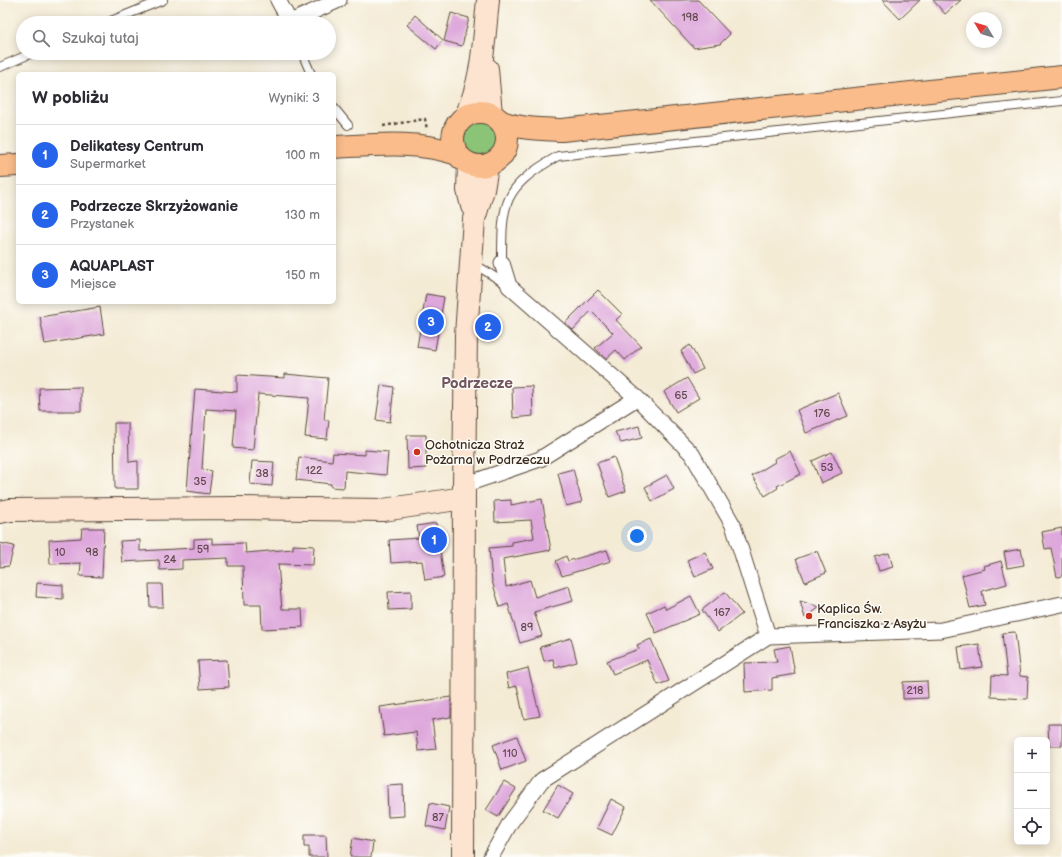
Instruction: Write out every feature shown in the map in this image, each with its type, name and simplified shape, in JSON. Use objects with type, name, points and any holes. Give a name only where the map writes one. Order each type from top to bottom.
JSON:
[{"type":"main road","points":[[397,144],[446,133],[460,121],[482,112],[512,126],[562,130],[1062,77]]},
{"type":"main road","points":[[336,147],[397,144],[445,150],[471,161],[495,162],[506,148],[507,135],[496,118]]},
{"type":"main road","points":[[460,121],[452,136],[453,146],[471,161]]},
{"type":"main road","points":[[506,148],[562,130]]},
{"type":"main road","points":[[0,166],[16,165]]},
{"type":"street","points":[[278,0],[287,16]]},
{"type":"street","points":[[303,16],[339,0]]},
{"type":"street","points":[[460,121],[476,88],[484,39],[488,0]]},
{"type":"street","points":[[484,39],[496,118]]},
{"type":"street","points":[[463,857],[466,335],[474,218],[468,190],[471,161]]},
{"type":"street","points":[[502,263],[509,286],[637,398],[692,454],[733,525],[768,636]]},
{"type":"street","points":[[0,512],[10,510],[235,508],[383,510],[464,492],[540,459],[637,398]]},
{"type":"street","points":[[491,857],[510,824],[542,780],[768,636],[941,630],[1062,604]]},
{"type":"lane","points":[[123,16],[163,0]]},
{"type":"lane","points":[[0,67],[16,60]]},
{"type":"lane","points":[[305,60],[310,72]]},
{"type":"lane","points":[[502,263],[502,219],[508,199],[517,184],[533,170],[558,156],[1062,101]]},
{"type":"lane","points":[[336,110],[348,125]]},
{"type":"lane","points":[[470,261],[509,286]]},
{"type":"path","points":[[382,126],[425,119],[428,137]]},
{"type":"green space","points":[[483,119],[490,122],[496,128],[499,139],[498,147],[490,156],[483,159],[475,159],[468,156],[460,147],[459,135],[462,128],[471,120]]},
{"type":"building","points":[[650,0],[698,0],[730,34],[720,44],[694,48]]},
{"type":"building","points":[[882,0],[920,0],[900,19]]},
{"type":"building","points":[[933,0],[961,0],[945,14]]},
{"type":"building","points":[[451,13],[469,18],[462,46],[444,41]]},
{"type":"building","points":[[415,15],[443,40],[436,49],[407,25]]},
{"type":"building","points":[[598,290],[622,314],[616,320],[641,346],[625,360],[616,350],[606,359],[595,348],[613,333],[591,311],[573,330],[565,323]]},
{"type":"building","points":[[426,294],[444,297],[435,350],[417,347]]},
{"type":"building","points":[[100,307],[104,334],[45,344],[40,317]]},
{"type":"building","points":[[690,345],[703,369],[693,374],[681,351]]},
{"type":"building","points":[[285,374],[328,378],[324,420],[329,420],[327,439],[305,437],[309,398],[258,394],[253,450],[233,448],[236,411],[206,409],[202,469],[212,471],[209,494],[187,491],[195,389],[237,392],[237,375],[285,378]]},
{"type":"building","points":[[687,378],[699,398],[676,412],[664,392]]},
{"type":"building","points":[[381,385],[394,387],[390,422],[376,420]]},
{"type":"building","points":[[532,386],[533,416],[513,418],[512,387]]},
{"type":"building","points":[[81,387],[81,411],[40,411],[39,388]]},
{"type":"building","points":[[838,393],[848,416],[806,433],[797,410]]},
{"type":"building","points":[[114,423],[128,423],[129,462],[138,461],[138,489],[115,489]]},
{"type":"building","points":[[639,426],[642,438],[621,443],[615,432]]},
{"type":"building","name":"Ochotnicza Straż Pożarna w Podrzeczu","points":[[407,435],[426,435],[426,468],[408,469]]},
{"type":"building","points":[[365,450],[388,452],[386,475],[345,471],[344,488],[331,487],[331,484],[296,480],[299,457],[332,461],[333,453],[365,455]]},
{"type":"building","points":[[790,451],[801,474],[777,486],[778,488],[765,496],[752,476],[775,462],[774,459]]},
{"type":"building","points":[[832,452],[842,473],[821,483],[812,461]]},
{"type":"building","points":[[614,457],[626,491],[609,497],[597,463]]},
{"type":"building","points":[[252,461],[274,462],[272,486],[250,484]]},
{"type":"building","points":[[573,469],[582,502],[566,506],[558,473]]},
{"type":"building","points":[[667,475],[674,489],[652,501],[645,487]]},
{"type":"building","points":[[542,499],[551,550],[503,559],[506,587],[530,580],[535,597],[569,586],[573,601],[534,612],[542,636],[520,643],[508,604],[500,607],[492,581],[489,548],[512,546],[512,542],[534,538],[531,520],[495,522],[494,501],[511,500],[511,505]]},
{"type":"building","points":[[436,523],[444,577],[425,580],[422,561],[391,563],[389,540],[419,538],[417,526]]},
{"type":"building","points":[[82,528],[104,528],[102,577],[80,576],[81,563],[50,564],[49,540],[81,538]]},
{"type":"building","points":[[1062,528],[1062,576],[1057,577],[1051,548],[1045,549],[1042,532]]},
{"type":"building","points":[[212,538],[212,544],[245,543],[246,553],[293,549],[293,545],[314,546],[313,565],[278,564],[282,609],[302,609],[303,627],[262,629],[261,605],[244,605],[243,566],[228,566],[228,558],[182,560],[182,569],[160,570],[159,560],[122,562],[120,541],[140,540],[140,551],[194,548],[194,539]]},
{"type":"building","points":[[0,543],[14,546],[9,566],[0,567]]},
{"type":"building","points":[[1021,549],[1024,565],[1007,568],[1004,552]]},
{"type":"building","points":[[607,550],[611,561],[562,576],[556,561],[566,556],[568,561]]},
{"type":"building","points":[[817,551],[826,573],[805,582],[796,559]]},
{"type":"building","points":[[705,552],[713,569],[695,577],[687,560]]},
{"type":"building","points":[[889,553],[893,567],[879,571],[875,557]]},
{"type":"building","points":[[1001,561],[1007,584],[982,591],[985,605],[970,608],[962,575],[985,569],[984,566]]},
{"type":"building","points":[[37,583],[63,585],[63,599],[36,597]]},
{"type":"building","points":[[149,584],[162,584],[163,607],[150,607]]},
{"type":"building","points":[[411,591],[411,609],[389,610],[388,592]]},
{"type":"building","points":[[725,592],[742,614],[718,632],[702,610]]},
{"type":"building","points":[[691,596],[700,614],[656,633],[647,613],[664,605],[666,609]]},
{"type":"building","name":"Kaplica Św. Franciszka z Asyżu","points":[[800,601],[820,607],[805,618]]},
{"type":"building","points":[[1015,632],[1020,676],[1028,677],[1027,699],[991,697],[992,675],[1007,676],[1002,633]]},
{"type":"building","points":[[571,638],[577,662],[555,668],[553,659],[544,661],[540,647]]},
{"type":"building","points":[[651,639],[669,681],[658,685],[647,660],[613,674],[607,661],[639,649],[637,645]]},
{"type":"building","points":[[979,644],[982,667],[961,670],[958,647]]},
{"type":"building","points":[[790,646],[795,674],[772,678],[772,690],[745,692],[744,663],[777,662],[774,649]]},
{"type":"building","points":[[227,660],[229,687],[200,689],[198,661]]},
{"type":"building","points":[[528,668],[540,716],[524,719],[517,686],[509,688],[506,674]]},
{"type":"building","points":[[927,681],[928,698],[903,699],[903,682]]},
{"type":"building","points":[[451,697],[451,717],[432,720],[436,749],[418,751],[416,732],[384,736],[380,707]]},
{"type":"building","points":[[1048,724],[1062,724],[1062,746],[1050,746],[1050,737],[1049,737]]},
{"type":"building","points":[[517,736],[526,761],[502,770],[493,745]]},
{"type":"building","points":[[504,782],[516,789],[498,817],[486,810]]},
{"type":"building","points":[[403,784],[404,816],[388,817],[387,785]]},
{"type":"building","points":[[558,785],[573,794],[558,818],[543,810]]},
{"type":"building","points":[[611,799],[626,807],[612,835],[597,828]]},
{"type":"building","points":[[430,803],[449,807],[445,830],[426,826]]},
{"type":"building","points":[[304,835],[326,835],[327,857],[309,857],[309,847],[304,847]]},
{"type":"building","points":[[353,838],[373,842],[371,857],[350,857]]},
{"type":"place","name":"AQUAPLAST","points":[[431,322]]},
{"type":"place","name":"Podrzecze Skrzyżowanie","points":[[488,327]]},
{"type":"place","name":"Ochotnicza Straż Pożarna w Podrzeczu","points":[[417,452]]},
{"type":"place","name":"Delikatesy Centrum","points":[[434,540]]},
{"type":"place","name":"Kaplica Św. Franciszka z Asyżu","points":[[809,616]]},
{"type":"district","name":"Podrzecze","points":[[477,383]]}]
